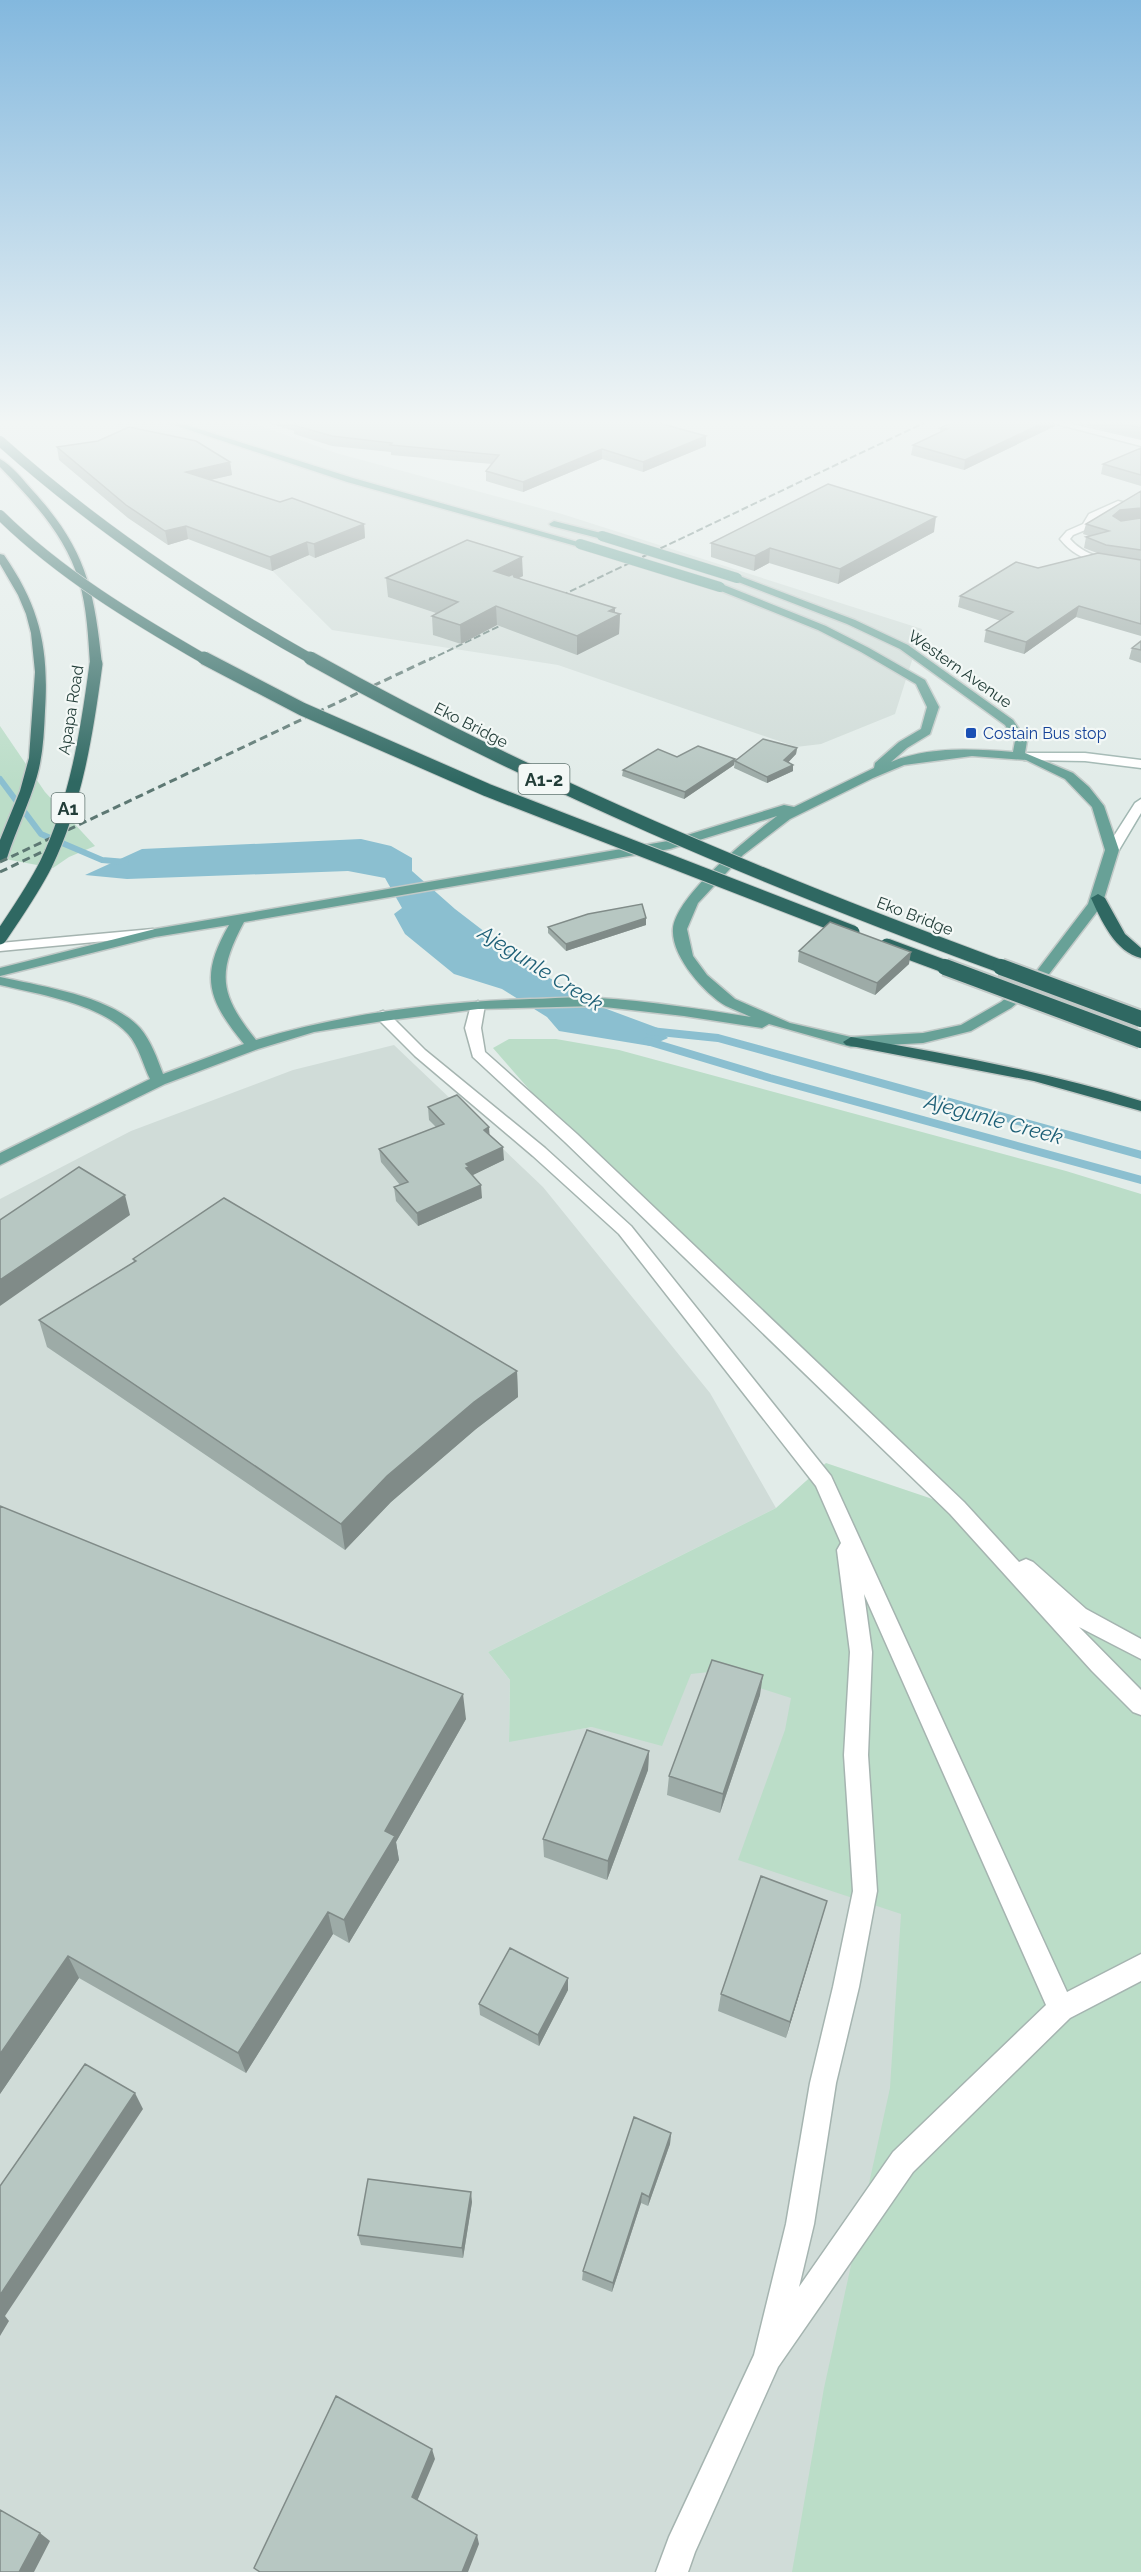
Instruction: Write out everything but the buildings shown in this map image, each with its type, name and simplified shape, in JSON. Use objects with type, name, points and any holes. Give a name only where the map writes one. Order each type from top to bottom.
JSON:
[{"type":"highway","name":"Eko Bridge","points":[[30,542],[60,569],[168,639],[280,699],[459,779],[613,841],[1141,1040]]},
{"type":"highway","name":"Apapa Road","points":[[0,938],[49,858],[72,798],[89,718],[96,664],[91,614],[81,569],[65,542]]},
{"type":"highway","name":"Eko Bridge","points":[[124,542],[158,568],[321,666],[527,771],[796,889],[1141,1019]]},
{"type":"highway","name":"Apapa Road","points":[[0,557],[13,575],[32,613],[42,656],[36,749],[29,781],[0,858]]},
{"type":"highway","points":[[1098,897],[1111,927],[1125,944],[1141,954]]},
{"type":"highway","points":[[851,1042],[992,1066],[1108,1095],[1141,1106]]},
{"type":"main road","name":"Western Avenue","points":[[573,542],[720,588],[822,628],[921,682],[933,707],[926,730],[903,745],[869,775]]},
{"type":"main road","name":"Western Avenue","points":[[621,542],[737,578],[851,622],[904,647],[1009,723],[1021,741],[1023,756]]},
{"type":"main road","points":[[0,1160],[159,1081],[253,1046],[312,1028],[382,1016],[478,1005],[596,1002],[684,1011],[784,1026],[851,1042],[923,1038],[966,1029],[1006,1005],[1038,979],[1070,939],[1098,897],[1112,850],[1098,806],[1069,776],[1023,756],[972,752],[901,762],[785,816],[738,852],[692,902],[680,929],[686,956],[702,978],[730,1002],[784,1026]]},
{"type":"main road","points":[[0,972],[155,933],[670,845],[820,798]]},
{"type":"main road","points":[[239,919],[222,949],[217,979],[223,1004],[253,1046]]},
{"type":"main road","points":[[0,981],[76,1000],[107,1013],[133,1030],[159,1081]]},
{"type":"street","points":[[1067,542],[1071,548],[1097,560],[1141,567]]},
{"type":"street","points":[[1023,756],[1085,757],[1141,764]]},
{"type":"street","points":[[1112,850],[1141,803]]},
{"type":"street","points":[[0,947],[155,933]]},
{"type":"street","points":[[478,1005],[473,1028],[477,1054],[571,1138],[957,1508],[1078,1615],[1141,1650]]},
{"type":"street","points":[[382,1016],[420,1053],[539,1152],[625,1230],[824,1482],[1061,2009]]},
{"type":"street","points":[[539,1152],[571,1138]]},
{"type":"street","points":[[957,1508],[1100,1664],[1141,1705]]},
{"type":"street","points":[[768,2357],[800,2224],[823,2083],[846,1987],[865,1891],[856,1755],[861,1652],[843,1528]]},
{"type":"street","points":[[672,2572],[680,2548],[768,2357],[903,2162],[1061,2009],[1141,1967]]},
{"type":"shaded area","points":[[243,542],[650,542],[922,629],[895,714],[821,744],[796,747],[558,665],[332,630]]},
{"type":"shaded area","points":[[394,1045],[543,1187],[710,1393],[776,1508],[488,1652],[510,1680],[509,1741],[592,1727],[696,1657],[802,1692],[934,1908],[849,2572],[0,2572],[0,1199],[131,1131],[293,1070]]},
{"type":"green space","points":[[0,726],[45,792],[95,846],[69,857],[53,868],[0,858]]},
{"type":"green space","points":[[509,1039],[556,1039],[619,1050],[1066,1171],[1141,1194],[1141,2572],[792,2572],[824,2388],[890,2088],[901,1914],[738,1860],[785,1730],[791,1698],[709,1672],[691,1674],[662,1746],[592,1727],[509,1742],[510,1680],[488,1652],[776,1508],[826,1463],[968,1511],[549,1112],[493,1048]]},
{"type":"water","points":[[361,839],[391,846],[412,858],[412,871],[455,909],[533,969],[604,1008],[658,1028],[668,1038],[650,1046],[559,1031],[547,1017],[502,989],[454,974],[405,934],[394,914],[402,908],[385,878],[348,871],[127,879],[85,875],[142,849]]},
{"type":"waterway","name":"Ajegunle Creek","points":[[0,779],[41,834],[102,860],[126,862]]},
{"type":"waterway","points":[[650,1031],[718,1038],[1141,1155]]},
{"type":"waterway","name":"Ajegunle Creek","points":[[647,1041],[770,1078],[1141,1180]]},
{"type":"railway","points":[[552,600],[674,542]]},
{"type":"railway","points":[[429,660],[514,619]]},
{"type":"railway","points":[[0,862],[432,658]]},
{"type":"railway","points":[[0,872],[46,850]]},
{"type":"place","name":"Costain Bus stop","points":[[971,733]]}]
